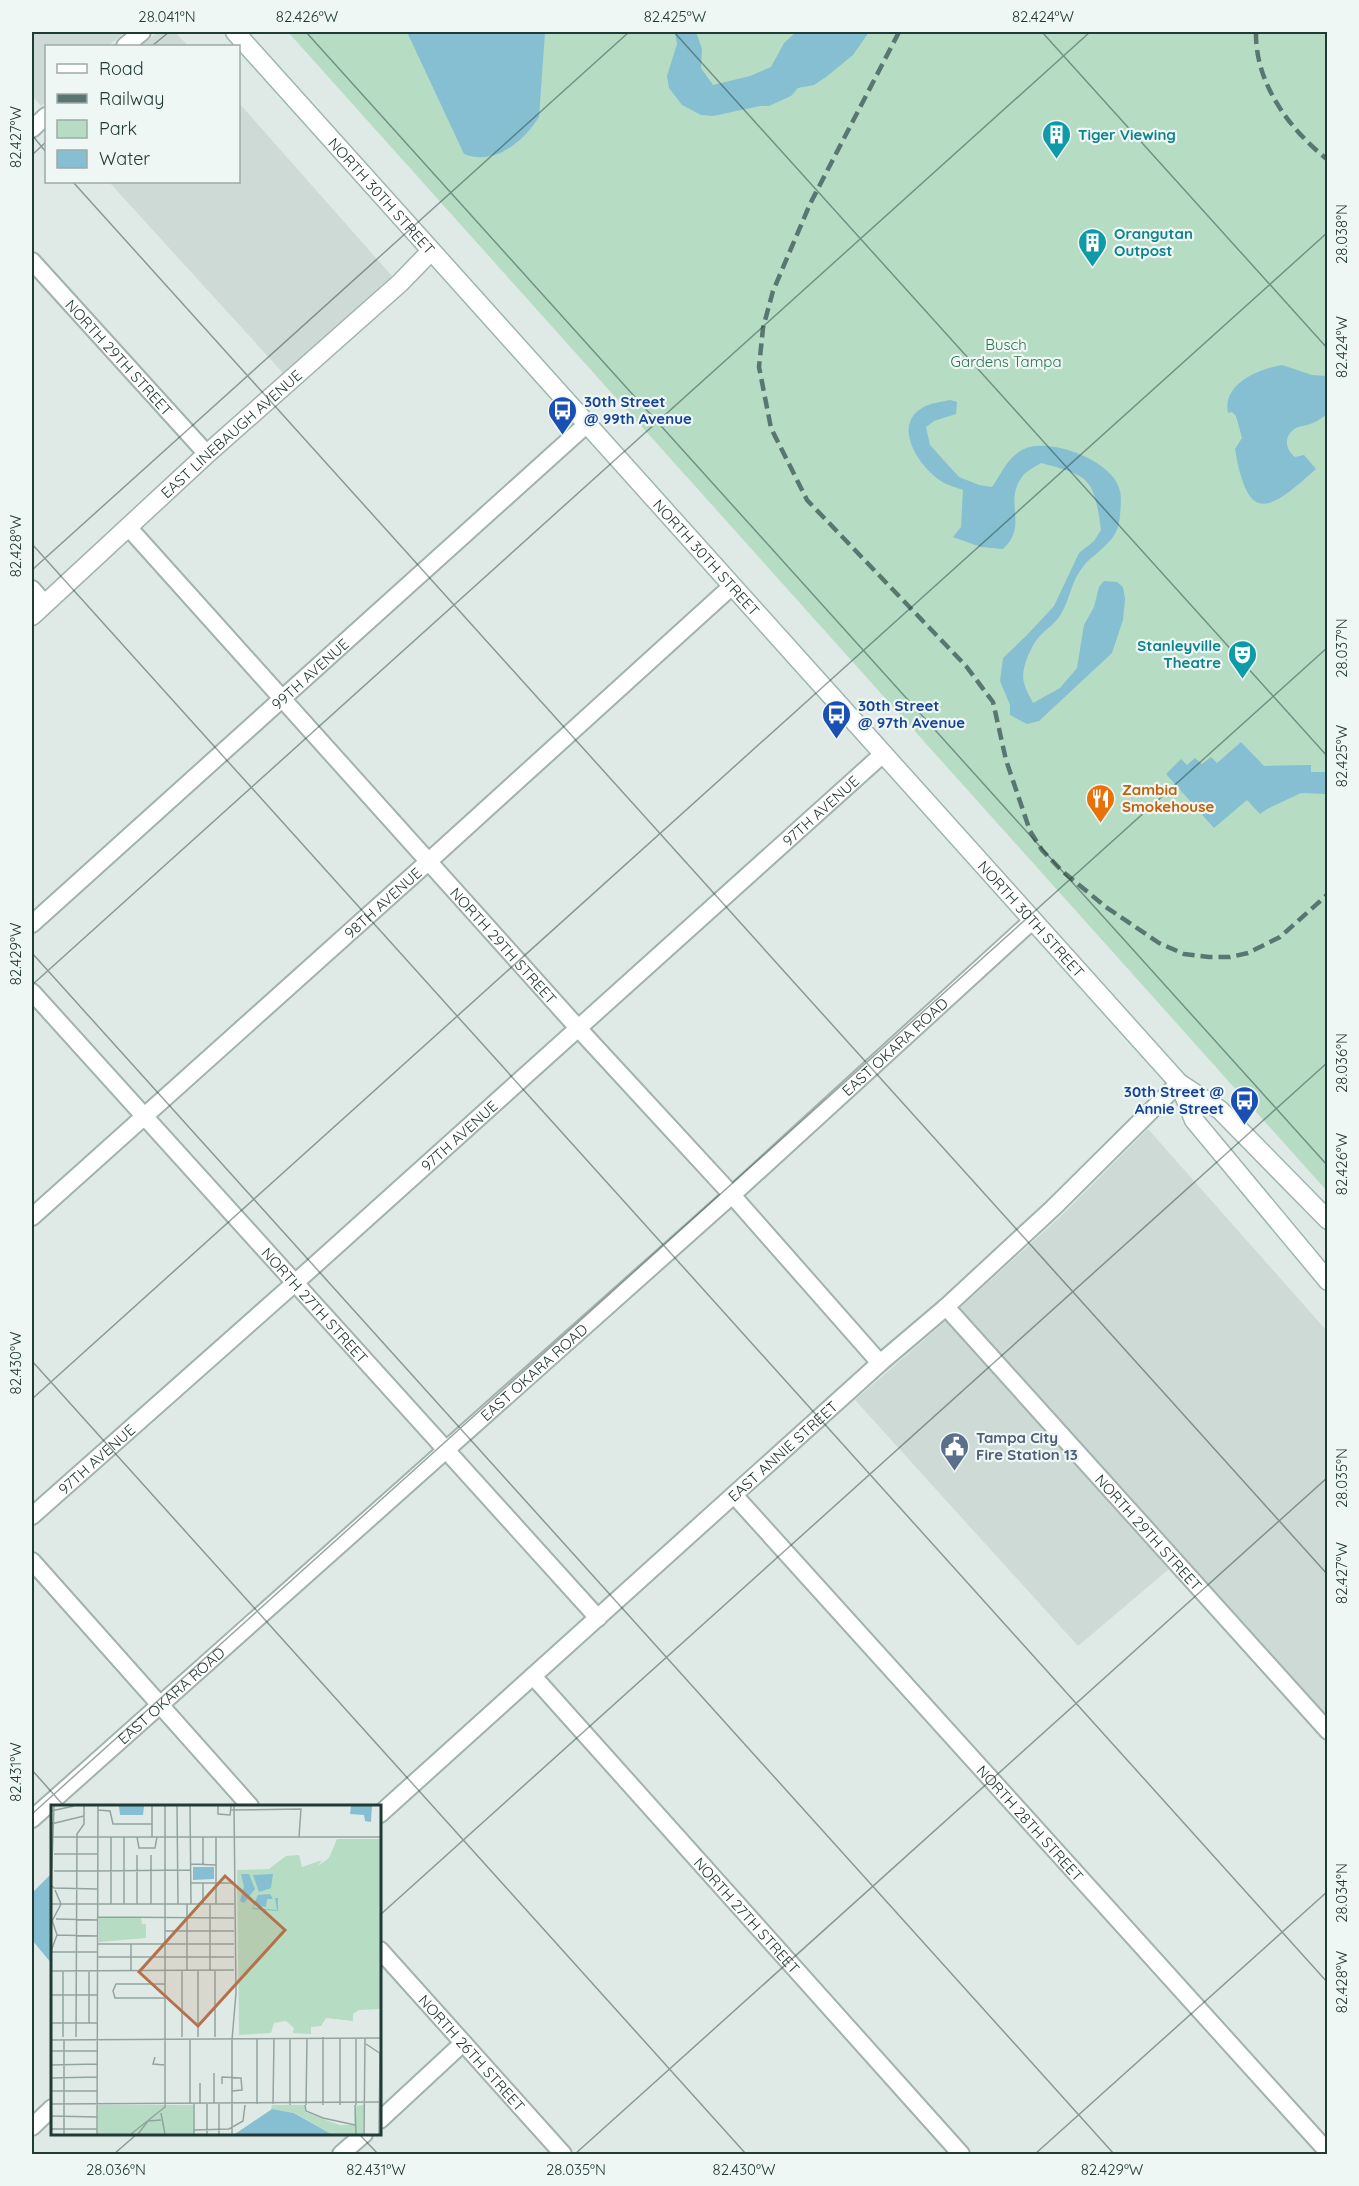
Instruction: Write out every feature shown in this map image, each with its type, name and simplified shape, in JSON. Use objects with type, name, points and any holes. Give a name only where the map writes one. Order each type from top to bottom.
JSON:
[{"type":"main road","name":"NORTH 30TH STREET","points":[[235,32],[1179,1083],[1220,1110],[1328,1220]]},
{"type":"main road","name":"EAST LINEBAUGH AVENUE","points":[[38,610],[207,454],[400,282],[431,251]]},
{"type":"main road","name":"NORTH 30TH STREET","points":[[1179,1083],[1194,1120],[1328,1281]]},
{"type":"street","points":[[126,45],[142,32]]},
{"type":"street","points":[[32,129],[45,117]]},
{"type":"street","name":"NORTH 29TH STREET","points":[[32,261],[207,454]]},
{"type":"street","name":"99TH AVENUE","points":[[32,924],[586,424]]},
{"type":"street","name":"NORTH 29TH STREET","points":[[129,528],[578,1028],[732,1195],[880,1363]]},
{"type":"street","name":"98TH AVENUE","points":[[32,1217],[732,586]]},
{"type":"street","points":[[32,589],[38,610]]},
{"type":"street","name":"97TH AVENUE","points":[[32,1516],[883,754]]},
{"type":"street","name":"EAST OKARA ROAD","points":[[32,1819],[732,1195],[1033,920]]},
{"type":"street","name":"NORTH 27TH STREET","points":[[32,992],[597,1617]]},
{"type":"street","name":"EAST ANNIE STREET","points":[[381,1813],[880,1363],[946,1307],[1053,1209],[1179,1083]]},
{"type":"street","name":"NORTH 29TH STREET","points":[[946,1307],[1328,1731]]},
{"type":"street","name":"NORTH 28TH STREET","points":[[734,1495],[1328,2152]]},
{"type":"street","points":[[32,1561],[249,1805]]},
{"type":"street","name":"NORTH 27TH STREET","points":[[533,1676],[961,2154]]},
{"type":"street","name":"NORTH 26TH STREET","points":[[381,1951],[563,2154]]},
{"type":"street","points":[[381,2119],[463,2043]]},
{"type":"street","points":[[32,2127],[51,2109]]},
{"type":"street","points":[[340,2154],[362,2135]]},
{"type":"shaded area","points":[[32,32],[125,32],[109,45],[45,45],[45,103],[41,106],[32,96]]},
{"type":"shaded area","points":[[158,32],[175,32],[187,45],[142,45]]},
{"type":"shaded area","points":[[240,104],[392,276],[283,373],[110,183],[240,183]]},
{"type":"shaded area","points":[[1148,1129],[1327,1331],[1327,1717],[960,1308],[1060,1217]]},
{"type":"shaded area","points":[[946,1321],[1169,1569],[1078,1646],[855,1400]]},
{"type":"green space","name":"Busch Gardens Tampa","points":[[288,32],[1327,32],[1327,1191]]},
{"type":"water","points":[[407,32],[545,32],[539,117],[516,143],[497,154],[475,157],[464,154]]},
{"type":"water","points":[[675,32],[696,32],[702,49],[701,68],[713,85],[750,76],[771,67],[784,43],[796,32],[869,32],[853,55],[814,85],[798,88],[791,96],[769,106],[713,116],[701,115],[682,105],[669,88],[667,76],[677,44]]},
{"type":"water","points":[[1282,365],[1312,375],[1327,376],[1327,414],[1308,425],[1296,428],[1287,439],[1287,446],[1292,454],[1295,457],[1304,455],[1316,469],[1285,494],[1263,504],[1254,500],[1247,491],[1240,474],[1235,449],[1242,438],[1236,416],[1232,412],[1228,413],[1228,403],[1236,386],[1244,380],[1263,370]]},
{"type":"water","points":[[950,400],[957,402],[956,414],[934,421],[926,427],[930,445],[959,477],[979,485],[992,487],[1009,461],[1018,452],[1035,446],[1049,446],[1080,454],[1094,461],[1115,480],[1120,491],[1117,530],[1108,543],[1082,568],[1061,614],[1036,641],[1027,659],[1023,678],[1033,703],[1060,688],[1077,668],[1084,625],[1094,607],[1099,587],[1104,581],[1117,582],[1123,587],[1125,599],[1123,620],[1112,653],[1039,721],[1027,724],[1010,715],[1010,705],[1000,681],[1003,658],[1054,606],[1079,553],[1094,541],[1101,530],[1096,500],[1087,482],[1080,476],[1041,463],[1028,471],[1017,486],[1014,531],[1011,540],[1003,549],[981,547],[953,537],[961,527],[963,490],[933,475],[917,456],[909,435],[909,425],[913,416],[922,408]]},
{"type":"water","points":[[1241,742],[1264,766],[1311,765],[1311,772],[1326,772],[1326,794],[1301,793],[1260,814],[1247,800],[1214,828],[1166,774],[1181,759],[1187,765],[1195,758],[1202,764],[1211,757],[1217,763]]},
{"type":"water","points":[[51,1874],[51,1963],[32,1940],[32,1893]]},
{"type":"railway","points":[[899,32],[810,204],[773,291],[763,328],[759,367],[771,428],[807,500],[966,666],[993,702],[1006,760],[1030,831],[1042,850],[1062,871],[1106,907],[1159,943],[1184,954],[1209,957],[1230,957],[1248,953],[1280,937],[1328,894]]},
{"type":"railway","points":[[1256,32],[1261,69],[1277,104],[1300,134],[1328,160]]},
{"type":"place","name":"Tiger Viewing","points":[[1057,160]]},
{"type":"place","name":"Orangutan Outpost","points":[[1093,268]]},
{"type":"place","name":"30th Street @ 99th Avenue","points":[[563,436]]},
{"type":"place","name":"Stanleyville Theatre","points":[[1242,680]]},
{"type":"place","name":"30th Street @ 97th Avenue","points":[[837,740]]},
{"type":"place","name":"Zambia Smokehouse","points":[[1101,824]]},
{"type":"place","name":"30th Street @ Annie Street","points":[[1245,1126]]},
{"type":"place","name":"Tampa City Fire Station 13","points":[[955,1472]]}]
